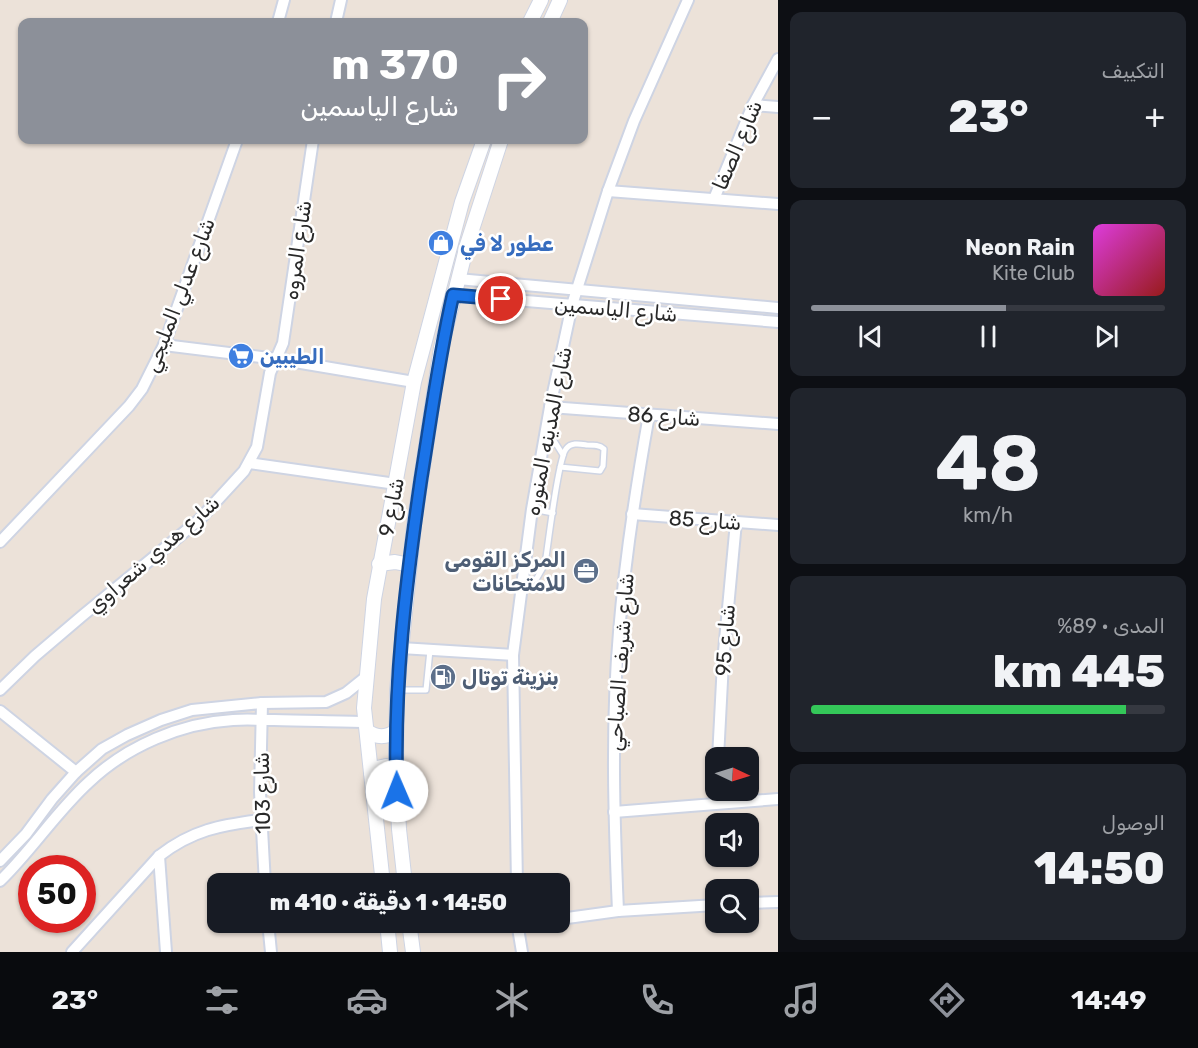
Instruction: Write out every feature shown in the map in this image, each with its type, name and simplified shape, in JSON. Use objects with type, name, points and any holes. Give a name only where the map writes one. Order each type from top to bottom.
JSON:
[{"type":"main road","points":[[532,18],[541,0]]},
{"type":"main road","points":[[551,18],[560,0]]},
{"type":"main road","name":"شارع 9","points":[[382,873],[364,708],[370,634],[380,564],[414,382],[462,202],[483,144]]},
{"type":"main road","name":"شارع 9","points":[[404,873],[396,773],[397,690],[414,525],[441,348],[478,206],[500,144]]},
{"type":"main road","points":[[388,520],[400,525],[414,525]]},
{"type":"main road","points":[[380,564],[394,562],[410,565]]},
{"type":"main road","points":[[366,726],[379,737],[388,736],[396,731]]},
{"type":"main road","points":[[371,773],[377,768],[386,766],[396,773]]},
{"type":"main road","points":[[388,933],[390,952]]},
{"type":"main road","points":[[410,933],[413,952]]},
{"type":"street","points":[[279,18],[284,0]]},
{"type":"street","points":[[337,18],[341,0]]},
{"type":"street","name":"شارع المدينه المنوره","points":[[517,873],[513,656],[532,509],[550,407],[572,305],[608,191],[634,121],[688,0]]},
{"type":"street","name":"شارع الصفا","points":[[714,199],[753,105],[778,58]]},
{"type":"street","points":[[753,105],[778,107]]},
{"type":"street","name":"شارع عدلي المليجي","points":[[0,542],[129,406],[142,389],[164,345],[236,144]]},
{"type":"street","name":"شارع المروه","points":[[277,359],[283,343],[292,291],[312,144]]},
{"type":"street","points":[[608,191],[778,204]]},
{"type":"street","name":"شارع الياسمين","points":[[458,279],[778,308]]},
{"type":"street","name":"شارع الياسمين","points":[[453,295],[778,322]]},
{"type":"street","points":[[164,345],[277,359],[414,382]]},
{"type":"street","name":"شارع هدي شعراوي","points":[[0,690],[34,656],[199,520],[249,463],[257,447],[270,373],[277,359]]},
{"type":"street","name":"شارع 86","points":[[550,407],[778,424]]},
{"type":"street","name":"شارع شريف الصباحي","points":[[618,911],[614,741],[618,645],[632,514],[649,415]]},
{"type":"street","points":[[249,463],[396,484]]},
{"type":"street","name":"شارع 85","points":[[632,514],[778,525]]},
{"type":"street","name":"شارع 95","points":[[719,747],[723,662],[736,522]]},
{"type":"street","points":[[401,648],[513,656]]},
{"type":"street","points":[[0,861],[26,834],[52,798],[76,772],[102,749],[127,735],[192,710],[261,703],[326,702],[346,693],[366,677]]},
{"type":"street","points":[[326,702],[333,712],[331,721]]},
{"type":"street","name":"شارع 103","points":[[261,703],[261,820],[264,873]]},
{"type":"street","points":[[0,711],[76,772]]},
{"type":"street","points":[[0,881],[17,865],[89,782],[113,762],[138,746],[202,724],[234,720],[331,721],[366,726]]},
{"type":"street","points":[[614,812],[778,799]]},
{"type":"street","points":[[72,952],[159,856],[173,845],[194,833],[222,824],[261,820]]},
{"type":"street","points":[[159,856],[166,952]]},
{"type":"street","points":[[759,903],[778,902]]},
{"type":"street","points":[[570,918],[618,911],[705,906]]},
{"type":"street","points":[[269,933],[271,952]]},
{"type":"street","points":[[519,933],[522,952]]},
{"type":"lane","points":[[546,428],[563,455]]},
{"type":"lane","points":[[521,589],[537,578],[545,564],[560,467],[565,449],[577,444],[602,446],[605,453],[603,469],[600,471],[560,467]]},
{"type":"lane","points":[[532,509],[553,513]]},
{"type":"lane","points":[[397,690],[426,690],[430,650]]},
{"type":"place","name":"عطور لا في","points":[[441,243]]},
{"type":"place","name":"الطيبين","points":[[241,356]]},
{"type":"place","name":"المركز القومى للامتحانات","points":[[586,571]]},
{"type":"place","name":"بنزينة توتال","points":[[443,677]]},
{"type":"route","points":[[397,791],[397,690],[401,648],[414,525],[441,348],[453,295],[501,299]]}]
